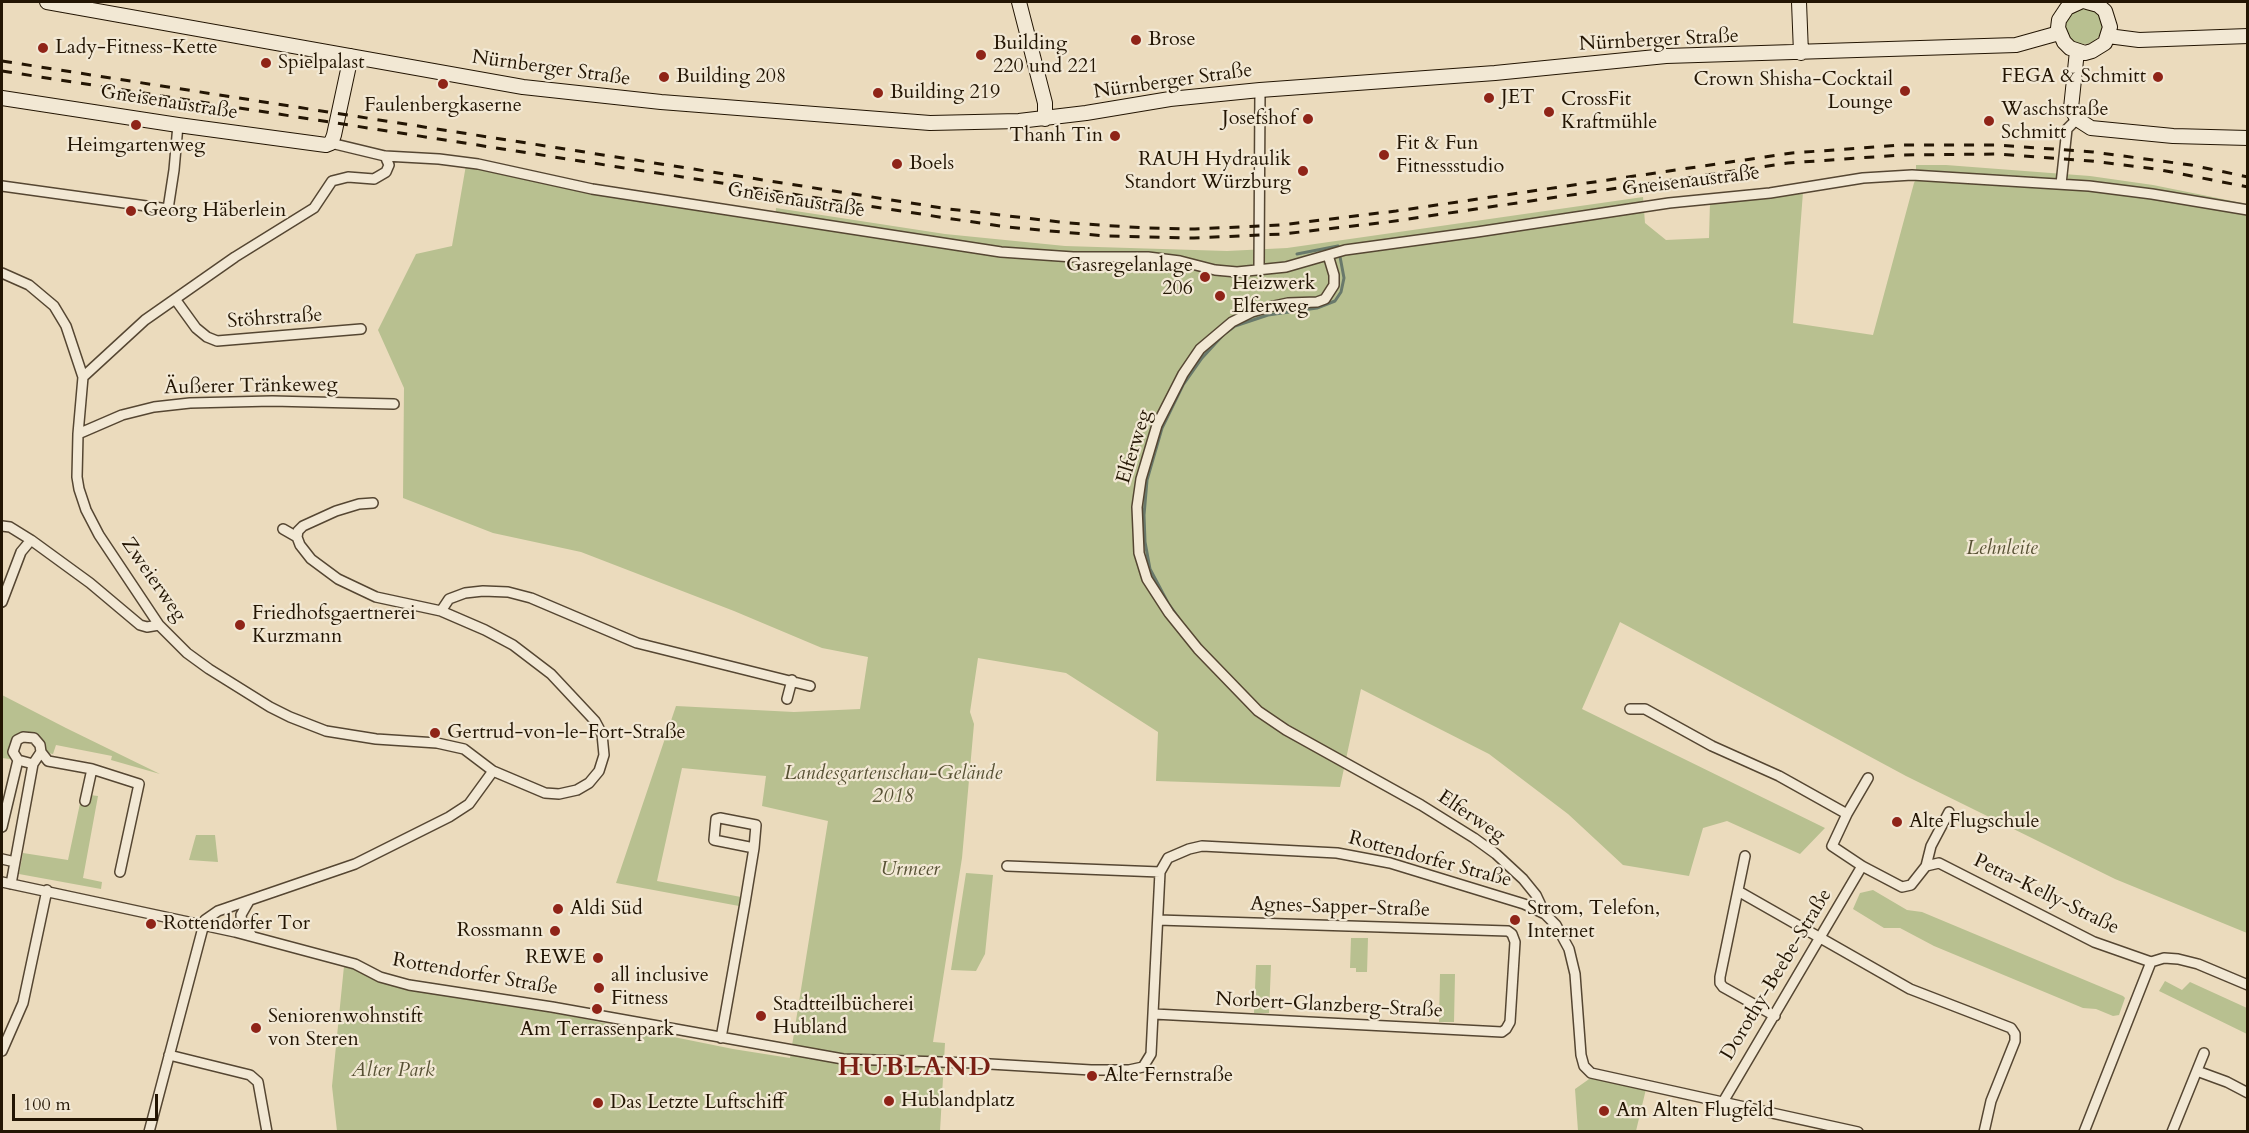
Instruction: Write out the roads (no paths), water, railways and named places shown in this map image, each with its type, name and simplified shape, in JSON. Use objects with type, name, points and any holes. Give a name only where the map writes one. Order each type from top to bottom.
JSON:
[{"type":"street","name":"Nürnberger Straße","points":[[47,2],[523,87],[684,104],[930,123],[1045,119],[1170,99],[1666,56],[2016,45],[2059,33]]},
{"type":"street","points":[[1019,2],[1045,103],[1045,119]]},
{"type":"street","points":[[1799,2],[1801,53]]},
{"type":"street","points":[[2080,2],[2073,3],[2062,14],[2059,21],[2059,33],[2064,42],[2077,51],[2092,51],[2105,43],[2110,27],[2105,11],[2098,5],[2088,2]]},
{"type":"street","points":[[2108,36],[2139,40],[2247,36]]},
{"type":"street","points":[[2077,51],[2071,108],[2077,119],[2091,128],[2173,136],[2247,138]]},
{"type":"street","points":[[330,143],[334,135],[351,56]]},
{"type":"street","points":[[1260,90],[1258,269],[1286,267],[1328,255]]},
{"type":"street","name":"Gneisenaustraße","points":[[2,98],[316,145],[330,143],[386,156],[478,164],[592,189],[1001,252],[1073,257],[1148,257],[1180,261],[1215,270],[1237,272],[1258,269]]},
{"type":"street","points":[[2061,184],[2067,129],[2077,119]]},
{"type":"street","points":[[2,186],[168,209],[178,125]]},
{"type":"street","points":[[2,273],[29,285],[54,306],[66,326],[83,377],[145,320],[236,257],[314,208],[332,181],[348,177],[374,179],[386,172],[389,165],[386,156]]},
{"type":"street","name":"Gneisenaustraße","points":[[1328,255],[1345,250],[1669,203],[1770,193],[1863,178],[1912,175],[2061,184],[2152,194],[2247,210]]},
{"type":"street","name":"Elferweg","points":[[1328,255],[1334,275],[1334,285],[1325,298],[1317,302],[1269,307],[1232,322],[1205,344],[1183,374],[1157,425],[1141,479],[1137,507],[1139,553],[1147,579],[1169,613],[1198,649],[1254,708],[1286,730],[1402,794],[1474,838],[1496,854],[1523,879],[1536,895],[1545,914]]},
{"type":"street","name":"Stöhrstraße","points":[[175,299],[196,328],[207,338],[217,341],[361,329]]},
{"type":"street","name":"Zweierweg","points":[[83,377],[76,477],[86,510],[99,535],[159,625],[187,653],[209,669],[290,717],[326,731],[464,748],[493,771]]},
{"type":"street","name":"Äußerer Tränkeweg","points":[[78,435],[122,415],[154,407],[190,403],[272,401],[394,404]]},
{"type":"street","points":[[149,1131],[205,920],[218,910],[355,864],[449,817],[470,804],[493,771],[545,793],[559,794],[577,790],[589,783],[599,771],[604,756],[602,734],[595,721],[551,674],[513,645],[441,611],[376,597],[338,579],[311,559],[300,546],[297,537],[298,531],[303,526],[336,511],[359,504],[373,503]]},
{"type":"street","points":[[2,526],[10,527],[31,540],[90,583],[134,621],[147,627],[159,625]]},
{"type":"street","points":[[283,529],[297,537]]},
{"type":"street","points":[[2,602],[18,559],[31,540]]},
{"type":"street","points":[[441,611],[449,599],[465,593],[508,592],[531,598],[637,643],[810,686]]},
{"type":"street","points":[[787,699],[792,680]]},
{"type":"street","points":[[1630,709],[1645,709],[1712,746],[1779,776],[1847,814]]},
{"type":"street","points":[[33,764],[18,760],[13,752],[17,740],[23,737],[34,738],[48,760],[92,769],[139,784],[120,872]]},
{"type":"street","points":[[6,883],[15,862],[33,764],[41,752]]},
{"type":"street","points":[[2,827],[18,760]]},
{"type":"street","points":[[85,801],[92,769]]},
{"type":"street","points":[[1868,778],[1832,846],[1902,887],[1908,887],[1926,866],[1931,846],[1949,812]]},
{"type":"street","points":[[721,1038],[754,848],[756,825],[716,819],[714,840],[754,848]]},
{"type":"street","name":"Rottendorfer Straße","points":[[1160,872],[1168,858],[1202,846],[1337,853],[1390,863],[1524,904],[1545,914],[1556,925],[1569,949],[1575,974],[1581,1055],[1584,1066],[1591,1073],[1858,1131]]},
{"type":"street","points":[[1745,856],[1720,983],[1723,987],[1775,1016]]},
{"type":"street","points":[[2,859],[15,862]]},
{"type":"street","name":"Petra-Kelly-Straße","points":[[1926,866],[1939,863],[2094,942],[2151,962]]},
{"type":"street","points":[[1007,866],[1160,872],[1154,1014]]},
{"type":"street","name":"Dorothy-Beebe-Straße","points":[[1723,1102],[1863,866]]},
{"type":"street","name":"Rottendorfer Straße","points":[[6,883],[252,936],[355,964],[380,977],[409,985],[552,1007],[843,1059],[943,1062],[1091,1071],[1136,1070],[1143,1067],[1151,1054],[1154,1014]]},
{"type":"street","points":[[2,1051],[24,1003],[47,890]]},
{"type":"street","points":[[1738,891],[1910,989],[2010,1028],[2015,1034],[2015,1041],[1991,1101],[1984,1131]]},
{"type":"street","points":[[249,901],[241,915],[242,924],[252,936]]},
{"type":"street","name":"Agnes-Sapper-Straße","points":[[1158,920],[1508,931],[1515,942],[1510,1022],[1502,1032]]},
{"type":"street","points":[[2084,1131],[2151,962],[2164,958],[2178,958],[2247,985]]},
{"type":"street","name":"Norbert-Glanzberg-Straße","points":[[1154,1014],[1502,1032]]},
{"type":"street","points":[[2172,1131],[2204,1053]]},
{"type":"street","points":[[169,1055],[250,1075],[258,1082],[267,1131]]},
{"type":"street","points":[[2197,1071],[2228,1082],[2247,1093]]},
{"type":"waterway","points":[[1180,620],[1150,569],[1145,542],[1144,515],[1147,480],[1162,428],[1183,385],[1202,358],[1224,334],[1235,326],[1268,315],[1317,308],[1335,301],[1341,292],[1344,278],[1338,246],[1297,254]]},
{"type":"railway","points":[[2,61],[949,209],[1068,223],[1147,228],[1195,229],[1281,225],[1396,211],[1792,153],[1902,145],[1998,145],[2093,152],[2191,165],[2248,177]]},
{"type":"railway","points":[[2,71],[946,218],[1007,227],[1106,236],[1194,238],[1283,234],[1388,222],[1788,163],[1901,155],[1997,154],[2091,161],[2156,169],[2248,187]]},
{"type":"place","name":"Brose","points":[[1136,40]]},
{"type":"place","name":"Lady-Fitness-Kette","points":[[43,48]]},
{"type":"place","name":"Building 220 und 221","points":[[981,55]]},
{"type":"place","name":"Spielpalast","points":[[266,63]]},
{"type":"place","name":"Building 208","points":[[664,77]]},
{"type":"place","name":"FEGA & Schmitt","points":[[2158,77]]},
{"type":"place","name":"Faulenbergkaserne","points":[[443,84]]},
{"type":"place","name":"Crown Shisha-Cocktail Lounge","points":[[1905,91]]},
{"type":"place","name":"Building 219","points":[[878,93]]},
{"type":"place","name":"JET","points":[[1489,98]]},
{"type":"place","name":"CrossFit Kraftmühle","points":[[1549,112]]},
{"type":"place","name":"Josefshof","points":[[1308,119]]},
{"type":"place","name":"Waschstraße Schmitt","points":[[1989,121]]},
{"type":"place","name":"Heimgartenweg","points":[[136,125]]},
{"type":"place","name":"Thanh Tin","points":[[1115,136]]},
{"type":"place","name":"Fit & Fun Fitnessstudio","points":[[1384,155]]},
{"type":"place","name":"Boels","points":[[897,164]]},
{"type":"place","name":"RAUH Hydraulik Standort Würzburg","points":[[1303,171]]},
{"type":"place","name":"Georg Häberlein","points":[[131,211]]},
{"type":"place","name":"Gasregelanlage 206","points":[[1205,277]]},
{"type":"place","name":"Heizwerk Elferweg","points":[[1220,296]]},
{"type":"place","name":"Friedhofsgaertnerei Kurzmann","points":[[240,625]]},
{"type":"place","name":"Gertrud-von-le-Fort-Straße","points":[[435,733]]},
{"type":"place","name":"Alte Flugschule","points":[[1897,822]]},
{"type":"place","name":"Aldi Süd","points":[[558,909]]},
{"type":"place","name":"Strom, Telefon, Internet","points":[[1515,920]]},
{"type":"place","name":"Rottendorfer Tor","points":[[151,924]]},
{"type":"place","name":"Rossmann","points":[[555,931]]},
{"type":"place","name":"REWE","points":[[598,958]]},
{"type":"place","name":"all inclusive Fitness","points":[[599,988]]},
{"type":"place","name":"Am Terrassenpark","points":[[597,1009]]},
{"type":"place","name":"Stadtteilbücherei Hubland","points":[[761,1016]]},
{"type":"place","name":"Seniorenwohnstift von Steren","points":[[256,1028]]},
{"type":"place","name":"Alte Fernstraße","points":[[1092,1076]]},
{"type":"place","name":"Hublandplatz","points":[[889,1101]]},
{"type":"place","name":"Das Letzte Luftschiff","points":[[598,1103]]},
{"type":"place","name":"Am Alten Flugfeld","points":[[1604,1111]]},
{"type":"district","name":"HUBLAND","points":[[915,1069]]},
{"type":"park label","name":"Lehnleite","points":[[2002,549]]},
{"type":"park label","name":"Landesgartenschau-Gelände 2018","points":[[893,786]]},
{"type":"park label","name":"Urmeer","points":[[910,870]]},
{"type":"park label","name":"Alter Park","points":[[393,1071]]}]
